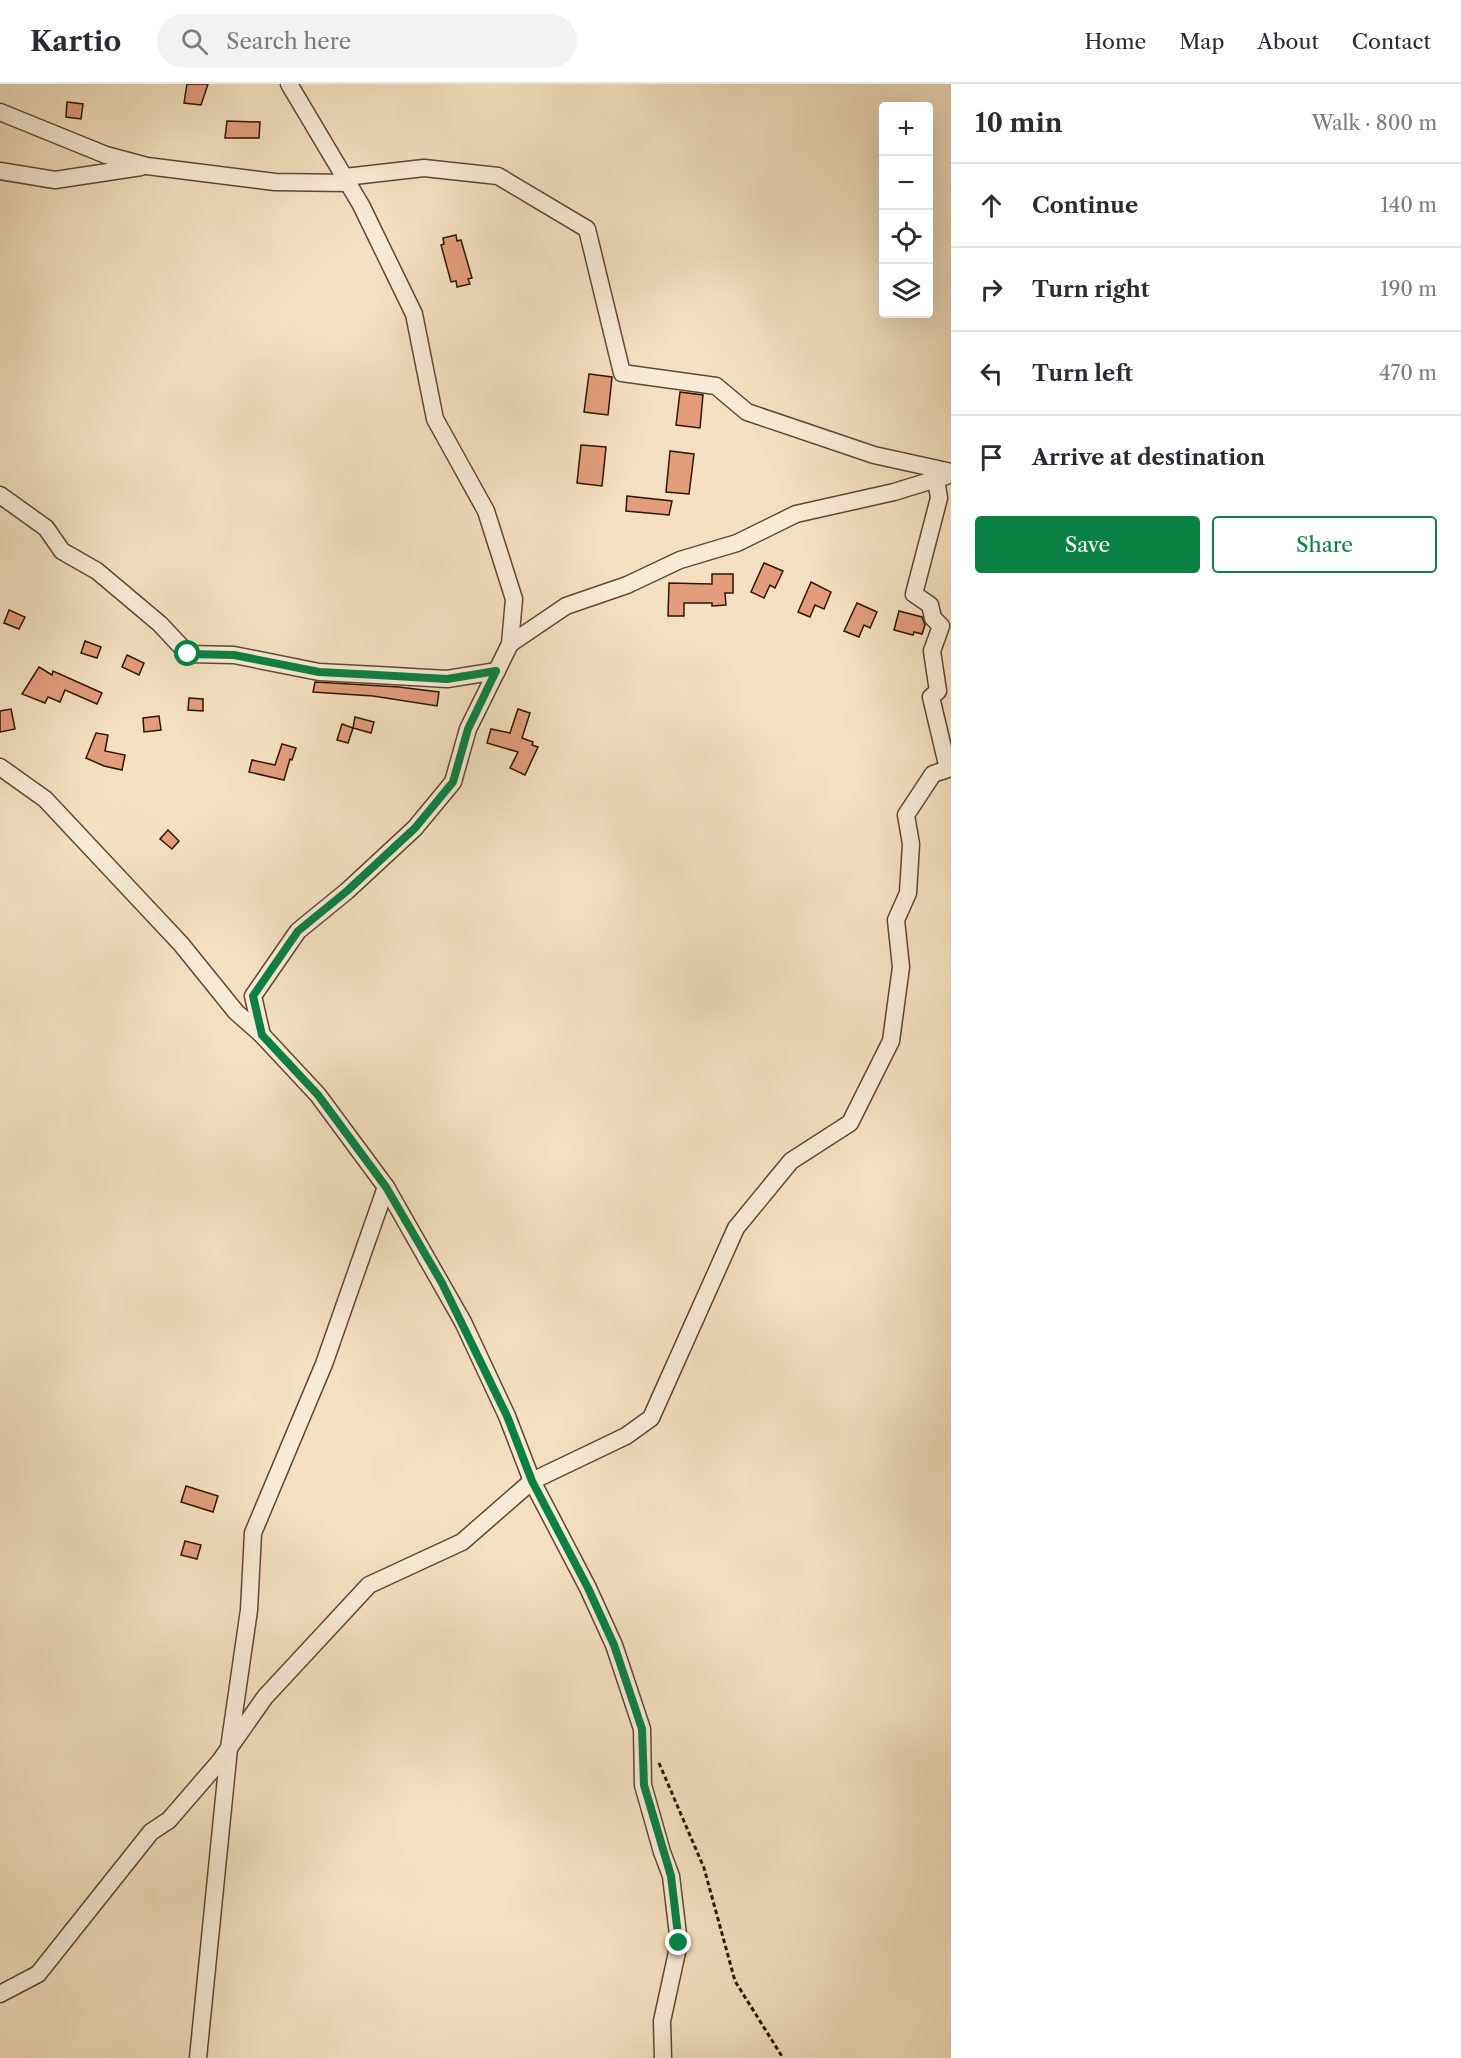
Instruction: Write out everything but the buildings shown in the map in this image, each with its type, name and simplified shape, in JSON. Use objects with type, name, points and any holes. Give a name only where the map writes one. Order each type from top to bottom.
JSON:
[{"type":"street","points":[[262,1035],[253,996],[298,931],[347,891],[415,828],[453,782],[468,729],[510,644],[514,598],[486,512],[435,419],[414,314],[361,205],[289,84]]},
{"type":"street","points":[[0,112],[106,155],[147,166],[275,182],[346,180],[424,168],[498,176],[587,229],[622,372],[716,386],[747,412],[874,455],[946,475]]},
{"type":"street","points":[[0,171],[55,180],[147,166]]},
{"type":"street","points":[[510,644],[566,606],[627,585],[680,560],[737,543],[796,514],[894,492],[946,475]]},
{"type":"street","points":[[0,1994],[38,1974],[151,1832],[169,1820],[229,1748],[265,1697],[369,1585],[462,1542],[532,1481],[626,1436],[651,1418],[736,1228],[791,1161],[850,1123],[891,1041],[901,967],[896,920],[908,893],[910,843],[906,816],[933,774],[948,769],[931,697],[938,691],[932,651],[941,626],[933,618],[930,605],[914,594],[946,475]]},
{"type":"street","points":[[0,495],[46,528],[62,551],[97,571],[160,624],[188,654],[234,655],[319,672],[447,679],[496,671]]},
{"type":"street","points":[[2,764],[45,799],[181,944],[236,1012],[262,1035],[318,1095],[386,1187],[462,1322],[507,1416],[532,1481],[588,1588],[614,1645],[642,1729],[644,1785],[671,1876],[679,1943],[668,1985],[662,2021],[663,2058]]},
{"type":"street","points":[[198,2058],[229,1748],[249,1610],[253,1533],[324,1364],[386,1187]]},
{"type":"path","points":[[658,1761],[704,1868],[735,1981],[783,2058]]},
{"type":"route","points":[[188,654],[234,655],[319,672],[447,679],[496,671],[468,729],[453,782],[415,828],[347,891],[298,931],[253,996],[262,1035],[318,1095],[386,1187],[442,1283],[507,1416],[532,1481],[588,1588],[614,1645],[642,1729],[644,1785],[662,1852],[671,1876],[679,1943]]}]
